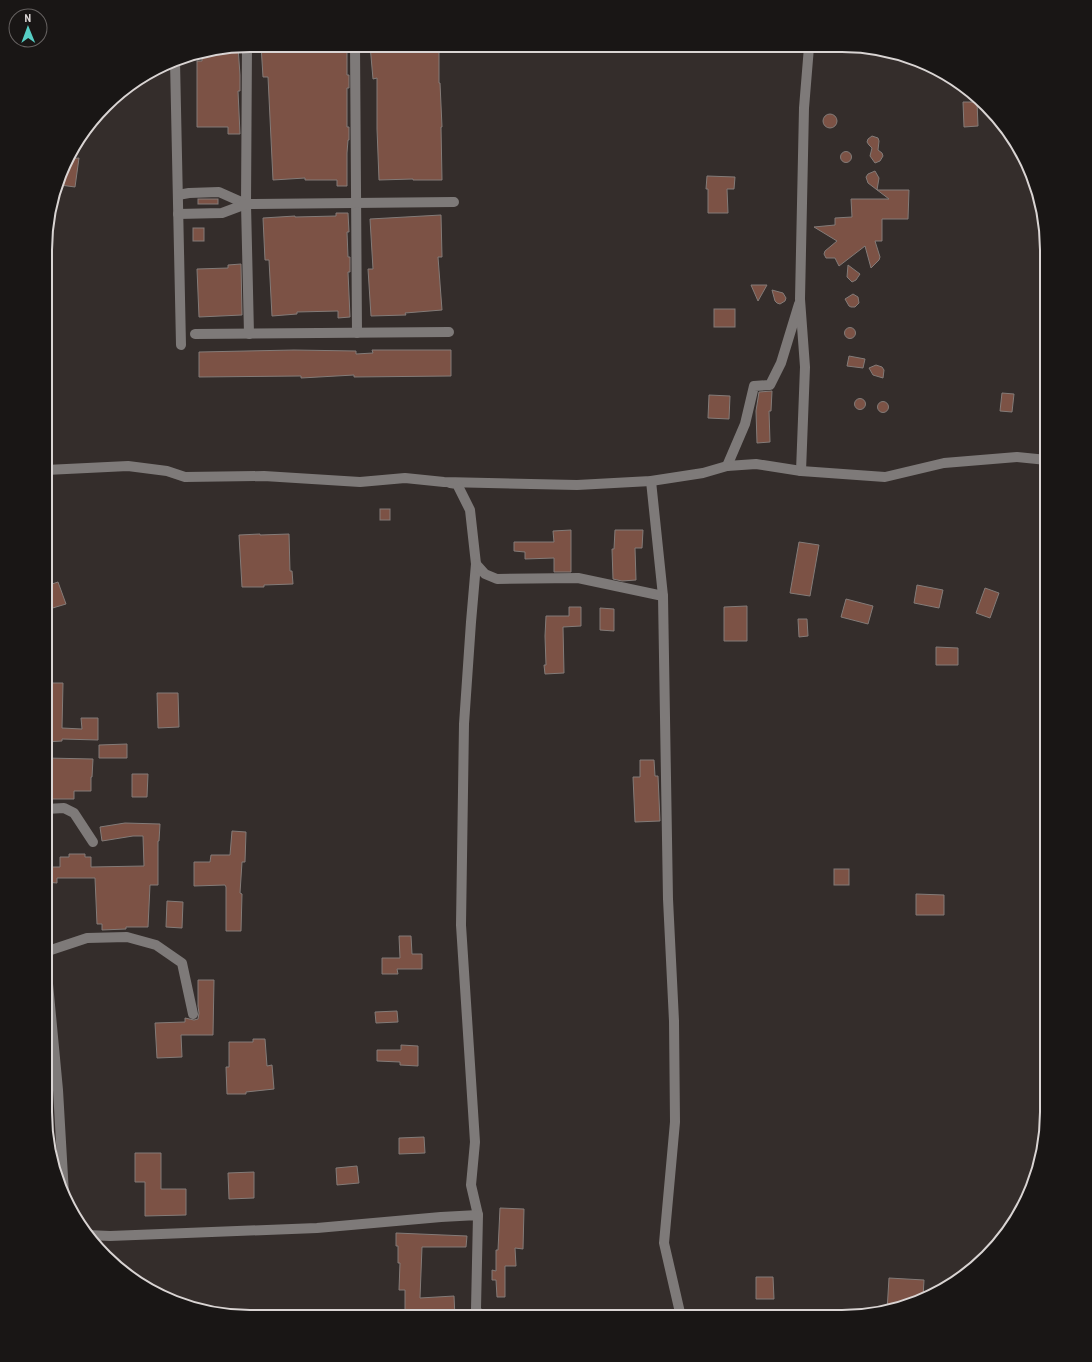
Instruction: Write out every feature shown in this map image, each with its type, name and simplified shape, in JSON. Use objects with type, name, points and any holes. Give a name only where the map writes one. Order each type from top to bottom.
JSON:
[{"type":"street","points":[[247,52],[246,204],[249,334]]},
{"type":"street","points":[[356,52],[357,333]]},
{"type":"street","points":[[801,471],[805,367],[800,299],[804,108],[809,52]]},
{"type":"street","points":[[175,67],[181,346]]},
{"type":"street","points":[[178,195],[219,192],[246,204]]},
{"type":"street","points":[[178,214],[222,213],[246,204],[454,202]]},
{"type":"street","points":[[727,466],[745,424],[754,386],[770,385],[781,363],[800,299]]},
{"type":"street","points":[[195,334],[449,332]]},
{"type":"street","points":[[444,482],[577,485],[651,482],[703,473],[727,466],[756,464],[801,471],[885,477],[944,463],[1017,457],[1040,459]]},
{"type":"street","points":[[52,470],[128,466],[167,471],[185,477],[264,476],[360,482],[405,478],[457,484],[470,510],[476,564],[464,724],[461,925],[475,1142],[471,1185],[478,1215],[476,1310]]},
{"type":"street","points":[[651,482],[663,596],[668,892],[674,1020],[676,1122],[664,1243],[679,1310]]},
{"type":"street","points":[[476,564],[485,574],[497,579],[578,578],[663,596]]},
{"type":"street","points":[[52,809],[64,808],[74,813],[93,842]]},
{"type":"street","points":[[52,950],[87,938],[126,937],[156,945],[182,962],[193,1014]]},
{"type":"street","points":[[52,1026],[58,1090],[63,1179]]},
{"type":"street","points":[[95,1235],[317,1228],[478,1215]]},
{"type":"building","points":[[238,52],[240,134],[228,134],[228,127],[197,127],[197,61],[202,61],[202,58]]},
{"type":"building","points":[[261,52],[347,52],[347,75],[349,75],[349,88],[347,88],[347,127],[349,127],[349,140],[347,153],[347,186],[337,186],[337,180],[305,180],[305,178],[273,180],[268,77],[263,77]]},
{"type":"building","points":[[371,52],[439,52],[439,83],[442,127],[442,180],[379,180],[377,78],[373,79]]},
{"type":"building","points":[[963,102],[974,102],[977,105],[978,126],[964,127]]},
{"type":"building","points":[[827,114],[833,114],[837,118],[837,124],[833,128],[827,128],[823,124],[823,118]]},
{"type":"building","points":[[872,136],[878,138],[878,150],[883,156],[880,161],[875,163],[870,156],[872,148],[867,142]]},
{"type":"building","points":[[844,152],[848,152],[850,153],[850,161],[844,162],[841,159],[841,155]]},
{"type":"building","points":[[74,158],[79,158],[75,187],[62,185],[72,162]]},
{"type":"building","points":[[875,171],[879,178],[877,190],[868,183],[866,177],[868,174]]},
{"type":"building","points":[[707,176],[735,177],[734,189],[727,189],[728,213],[708,213],[708,189],[706,189]]},
{"type":"building","points":[[877,190],[909,190],[908,219],[882,219],[882,241],[875,241],[880,257],[879,260],[871,268],[865,246],[839,266],[835,258],[826,258],[824,254],[825,251],[837,241],[814,227],[835,225],[835,218],[852,217],[851,199],[889,199]]},
{"type":"building","points":[[198,199],[218,199],[218,204],[198,204]]},
{"type":"building","points":[[336,213],[348,213],[349,232],[347,232],[348,257],[350,257],[350,272],[348,272],[350,317],[338,318],[338,311],[297,312],[297,314],[272,316],[269,260],[265,260],[263,218],[336,216]]},
{"type":"building","points":[[441,215],[442,257],[438,257],[442,310],[405,313],[406,315],[371,316],[368,269],[373,269],[370,219]]},
{"type":"building","points":[[193,228],[204,228],[204,241],[193,241]]},
{"type":"building","points":[[241,264],[242,315],[199,317],[197,269],[228,268],[228,265]]},
{"type":"building","points":[[848,265],[860,274],[856,280],[852,282],[847,277]]},
{"type":"building","points":[[751,285],[767,285],[758,301]]},
{"type":"building","points":[[772,290],[783,293],[786,298],[785,301],[780,304],[777,303]]},
{"type":"building","points":[[853,294],[858,297],[859,303],[855,307],[851,307],[845,299]]},
{"type":"building","points":[[714,309],[735,309],[735,327],[714,327]]},
{"type":"building","points":[[850,327],[854,329],[856,333],[854,337],[850,339],[846,337],[844,333],[846,329]]},
{"type":"building","points":[[294,350],[356,351],[356,354],[373,353],[372,350],[451,350],[451,376],[354,377],[354,375],[301,378],[301,376],[199,377],[199,352]]},
{"type":"building","points":[[849,356],[865,359],[863,368],[847,366]]},
{"type":"building","points":[[876,365],[882,367],[884,370],[883,378],[873,375],[869,368]]},
{"type":"building","points":[[772,391],[771,411],[769,411],[770,442],[757,443],[756,411],[759,392]]},
{"type":"building","points":[[1002,393],[1014,394],[1012,412],[1000,411]]},
{"type":"building","points":[[709,395],[730,396],[729,419],[708,418]]},
{"type":"building","points":[[858,399],[862,399],[864,400],[864,408],[858,409],[855,406],[855,402]]},
{"type":"building","points":[[883,401],[887,403],[889,407],[887,411],[883,413],[879,411],[877,407],[879,403]]},
{"type":"building","points":[[380,509],[390,509],[390,520],[380,520]]},
{"type":"building","points":[[571,530],[571,572],[554,572],[554,558],[525,559],[525,552],[514,551],[514,542],[554,542],[553,531]]},
{"type":"building","points":[[615,530],[643,530],[642,548],[635,548],[636,580],[622,581],[613,579],[612,549],[614,549]]},
{"type":"building","points":[[289,534],[290,571],[292,571],[293,584],[264,585],[264,587],[242,587],[239,535]]},
{"type":"building","points":[[799,542],[819,545],[810,596],[790,593]]},
{"type":"building","points":[[58,582],[66,604],[52,608],[52,584]]},
{"type":"building","points":[[917,585],[943,590],[939,608],[914,603]]},
{"type":"building","points":[[985,588],[999,593],[990,618],[976,613]]},
{"type":"building","points":[[846,599],[873,606],[868,624],[841,617]]},
{"type":"building","points":[[747,606],[747,641],[724,641],[724,607]]},
{"type":"building","points":[[569,607],[581,607],[581,626],[563,627],[564,673],[545,674],[546,616],[569,616]]},
{"type":"building","points":[[600,608],[614,609],[614,631],[600,630]]},
{"type":"building","points":[[798,619],[807,619],[808,636],[799,637]]},
{"type":"building","points":[[936,647],[958,648],[958,665],[936,665]]},
{"type":"building","points":[[52,683],[63,683],[62,728],[82,729],[81,718],[98,718],[98,740],[62,739],[62,741],[52,742]]},
{"type":"building","points":[[157,693],[178,693],[179,727],[158,728]]},
{"type":"building","points":[[127,744],[127,758],[99,758],[99,745]]},
{"type":"building","points":[[52,758],[93,759],[91,791],[74,791],[74,799],[52,799]]},
{"type":"building","points":[[640,760],[654,760],[655,776],[658,776],[660,821],[635,822],[633,777],[640,777]]},
{"type":"building","points":[[132,774],[148,774],[147,797],[132,797]]},
{"type":"building","points":[[125,823],[160,824],[158,841],[158,885],[150,885],[148,927],[126,927],[126,929],[102,930],[102,924],[97,924],[95,878],[57,878],[57,883],[52,883],[52,867],[60,867],[60,857],[69,857],[69,854],[85,854],[85,857],[91,857],[91,867],[144,866],[143,836],[133,836],[102,841],[100,827]]},
{"type":"building","points":[[232,831],[246,832],[245,862],[242,862],[240,893],[242,894],[241,931],[226,931],[225,885],[194,886],[194,862],[210,862],[211,855],[230,855]]},
{"type":"building","points":[[834,869],[849,869],[849,885],[834,885]]},
{"type":"building","points":[[916,894],[944,895],[944,915],[916,915]]},
{"type":"building","points":[[167,901],[183,902],[182,928],[166,927]]},
{"type":"building","points":[[399,936],[411,936],[412,954],[422,954],[422,969],[397,969],[398,974],[382,974],[382,958],[400,958]]},
{"type":"building","points":[[198,980],[214,980],[213,1035],[181,1035],[182,1057],[157,1058],[155,1023],[185,1022],[185,1018],[194,1020],[198,1019]]},
{"type":"building","points":[[397,1011],[398,1022],[376,1023],[375,1012]]},
{"type":"building","points":[[253,1039],[265,1039],[267,1066],[272,1065],[274,1089],[246,1092],[246,1094],[227,1094],[226,1067],[229,1067],[229,1042],[253,1042]]},
{"type":"building","points":[[401,1045],[418,1046],[418,1066],[400,1065],[400,1062],[377,1061],[377,1050],[401,1050]]},
{"type":"building","points":[[424,1137],[425,1153],[399,1154],[399,1138]]},
{"type":"building","points":[[135,1153],[161,1153],[161,1189],[186,1189],[186,1215],[145,1216],[145,1182],[135,1182]]},
{"type":"building","points":[[357,1166],[359,1183],[337,1185],[336,1168]]},
{"type":"building","points":[[254,1172],[254,1198],[229,1199],[228,1173]]},
{"type":"building","points":[[500,1208],[524,1209],[523,1249],[515,1248],[516,1266],[505,1266],[505,1297],[497,1297],[496,1280],[492,1280],[492,1270],[496,1271],[496,1250],[498,1250]]},
{"type":"building","points":[[396,1233],[467,1236],[466,1247],[422,1247],[420,1298],[454,1296],[455,1310],[405,1310],[405,1290],[399,1290],[400,1263],[398,1263],[398,1246],[396,1246]]},
{"type":"building","points":[[756,1277],[773,1277],[774,1299],[756,1299]]},
{"type":"building","points":[[889,1278],[924,1280],[923,1293],[906,1300],[887,1305]]}]
